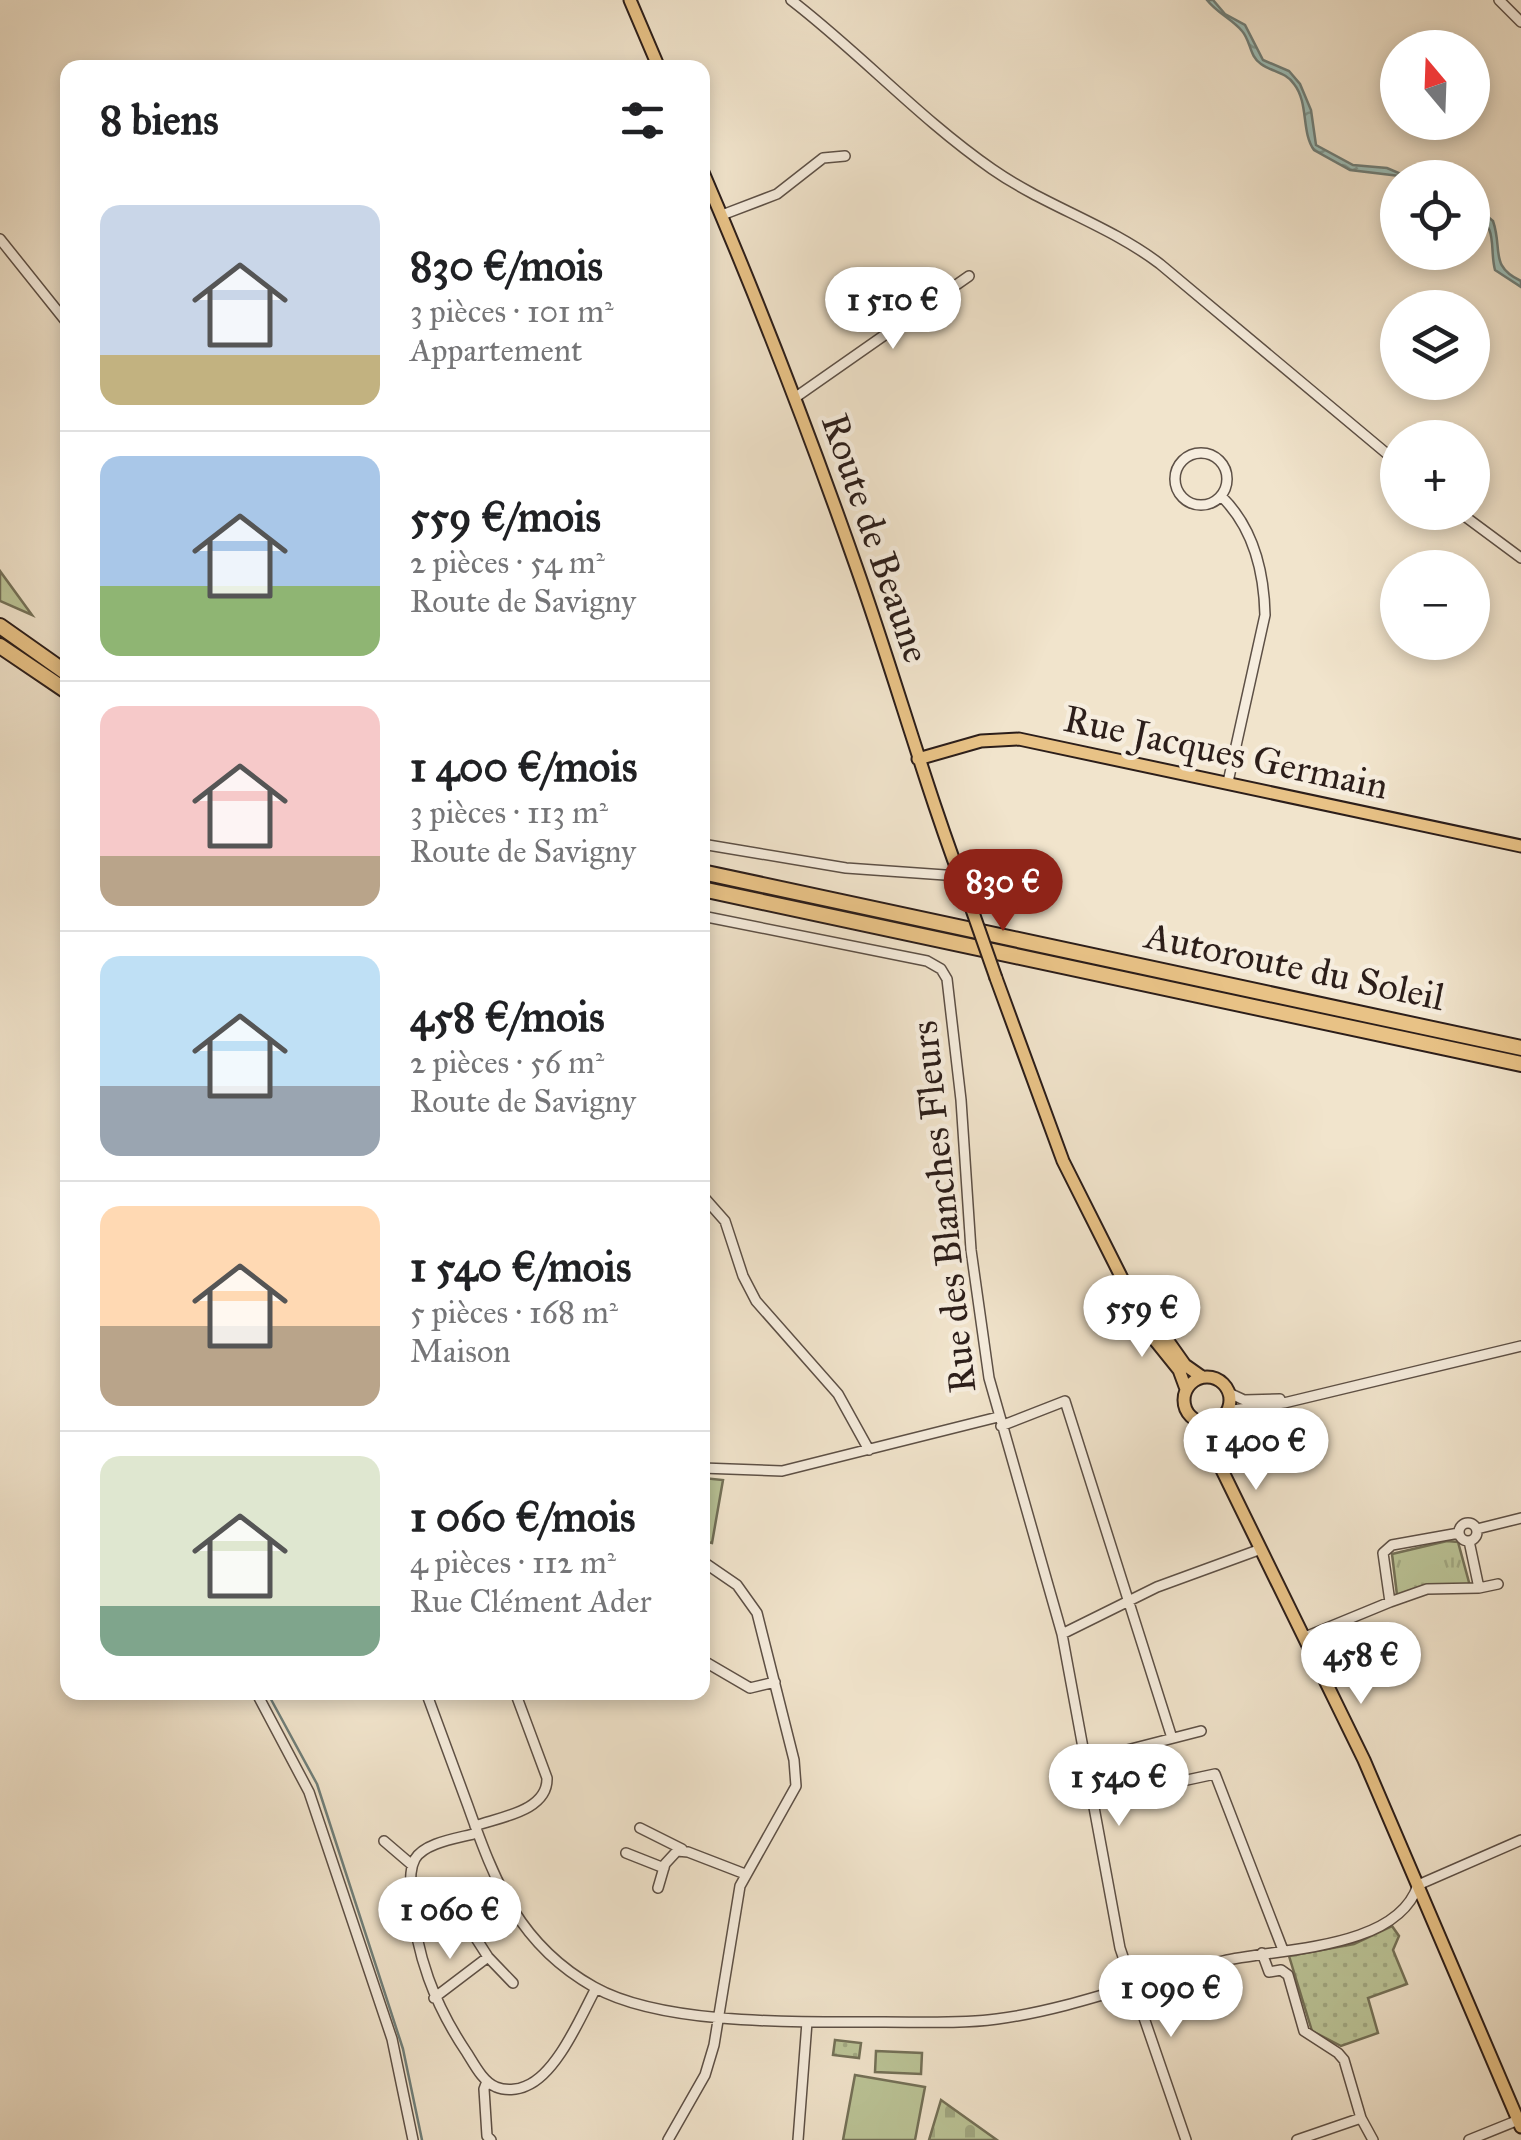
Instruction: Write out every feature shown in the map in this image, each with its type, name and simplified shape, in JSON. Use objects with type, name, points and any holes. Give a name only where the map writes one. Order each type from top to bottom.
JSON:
[{"type":"highway","points":[[0,626],[60,668]]},
{"type":"highway","points":[[0,646],[60,687]]},
{"type":"highway","name":"Autoroute du Soleil","points":[[710,874],[1521,1048]]},
{"type":"highway","name":"Autoroute du Soleil","points":[[710,891],[1521,1064]]},
{"type":"main road","points":[[630,0],[656,60]]},
{"type":"main road","name":"Route de Beaune","points":[[710,188],[796,397],[862,583],[918,759],[1058,1150],[1160,1346]]},
{"type":"main road","name":"Rue Jacques Germain","points":[[918,759],[981,741],[1008,738],[1521,846]]},
{"type":"main road","points":[[1160,1346],[1202,1377],[1218,1380],[1229,1393],[1214,1452]]},
{"type":"main road","points":[[1160,1346],[1179,1370],[1186,1389],[1186,1410],[1198,1421],[1214,1452],[1364,1760],[1520,2122]]},
{"type":"main road","points":[[1186,1389],[1202,1377]]},
{"type":"main road","points":[[1198,1421],[1207,1423],[1222,1415]]},
{"type":"street","points":[[791,0],[988,166],[1024,189],[1136,246],[1160,264],[1380,448]]},
{"type":"street","points":[[1498,0],[1521,22]]},
{"type":"street","points":[[722,216],[778,194],[823,158],[846,156]]},
{"type":"street","points":[[0,239],[60,314]]},
{"type":"street","points":[[796,397],[969,276]]},
{"type":"street","points":[[1203,453],[1220,461],[1227,478],[1221,496],[1205,505],[1187,502],[1176,487],[1175,474],[1180,463],[1190,455],[1203,453]]},
{"type":"street","points":[[1221,496],[1246,529],[1261,570],[1264,592],[1264,615],[1228,782]]},
{"type":"street","points":[[1483,530],[1521,558]]},
{"type":"street","points":[[710,846],[796,862],[959,876]]},
{"type":"street","name":"Rue des Blanches Fleurs","points":[[710,918],[927,961],[944,972],[958,1063],[985,1359],[1062,1634],[1116,1927],[1186,2140]]},
{"type":"street","points":[[710,1204],[726,1221],[742,1276],[756,1300],[830,1383],[869,1450]]},
{"type":"street","points":[[1222,1415],[1521,1346]]},
{"type":"street","points":[[1229,1393],[1244,1400],[1293,1400]]},
{"type":"street","points":[[710,1468],[782,1472],[1000,1421],[1064,1401],[1172,1738]]},
{"type":"street","points":[[1477,1529],[1521,1518]]},
{"type":"street","points":[[1459,1533],[1464,1524],[1474,1524],[1476,1538],[1469,1542]]},
{"type":"street","points":[[1459,1533],[1469,1542]]},
{"type":"street","points":[[1390,1602],[1383,1553],[1392,1545],[1459,1533]]},
{"type":"street","points":[[1469,1542],[1479,1588]]},
{"type":"street","points":[[1062,1634],[1158,1587],[1261,1549]]},
{"type":"street","points":[[668,2140],[705,2074],[720,2016],[736,1904],[745,1874],[796,1786],[794,1760],[762,1627],[752,1604],[737,1585],[710,1566]]},
{"type":"street","points":[[1305,1637],[1428,1589],[1498,1584]]},
{"type":"street","points":[[710,1665],[750,1688],[774,1682]]},
{"type":"street","points":[[260,1700],[309,1792],[392,2039],[413,2140]]},
{"type":"street","points":[[429,1700],[495,1881],[525,1928],[557,1961],[596,1988],[651,2008],[807,2022],[997,2019],[1262,1953],[1324,1945],[1374,1929],[1407,1905],[1418,1884],[1521,1840]]},
{"type":"street","points":[[518,1700],[547,1788],[536,1804],[422,1851],[412,1865],[418,1951],[434,1998],[449,2026],[494,2087],[514,2089],[538,2079],[573,2032],[596,1988]]},
{"type":"street","points":[[1088,1760],[1202,1731]]},
{"type":"street","points":[[1094,1800],[1215,1774],[1283,1950]]},
{"type":"street","points":[[640,1828],[745,1874]]},
{"type":"street","points":[[384,1841],[412,1865]]},
{"type":"street","points":[[658,1888],[664,1868],[676,1851],[684,1850]]},
{"type":"street","points":[[626,1853],[664,1868]]},
{"type":"street","points":[[472,1932],[488,1957],[514,1983]]},
{"type":"street","points":[[1262,1953],[1269,1972],[1281,1970],[1288,1975],[1304,2031],[1344,2060],[1361,2118],[1372,2140]]},
{"type":"street","points":[[434,1998],[488,1957]]},
{"type":"street","points":[[798,2140],[807,2022]]},
{"type":"street","points":[[487,2081],[487,2136],[491,2140]]},
{"type":"street","points":[[1297,2140],[1361,2118]]},
{"type":"street","points":[[1469,2140],[1520,2122]]},
{"type":"green space","points":[[0,571],[32,615],[0,601]]},
{"type":"green space","points":[[710,1479],[723,1480],[710,1543]]},
{"type":"green space","points":[[1458,1542],[1470,1586],[1397,1595],[1392,1554]]},
{"type":"green space","points":[[1392,1926],[1399,1936],[1393,1950],[1407,1984],[1368,1998],[1378,2033],[1341,2046],[1312,2031],[1289,1956],[1354,1944]]},
{"type":"green space","points":[[835,2040],[861,2043],[859,2058],[833,2055]]},
{"type":"green space","points":[[876,2051],[922,2053],[921,2074],[875,2072]]},
{"type":"green space","points":[[855,2075],[925,2087],[915,2140],[843,2140]]},
{"type":"green space","points":[[941,2100],[997,2140],[929,2140]]},
{"type":"water","points":[[1207,0],[1213,0],[1225,14],[1245,25],[1263,60],[1289,71],[1300,84],[1311,110],[1316,145],[1353,165],[1380,167],[1380,174],[1350,170],[1314,150],[1302,100],[1294,84],[1257,61],[1242,31]]},
{"type":"water","points":[[1490,219],[1501,263],[1521,281],[1521,287],[1495,270]]},
{"type":"waterway","points":[[271,1700],[317,1784],[403,2049],[422,2140]]}]
